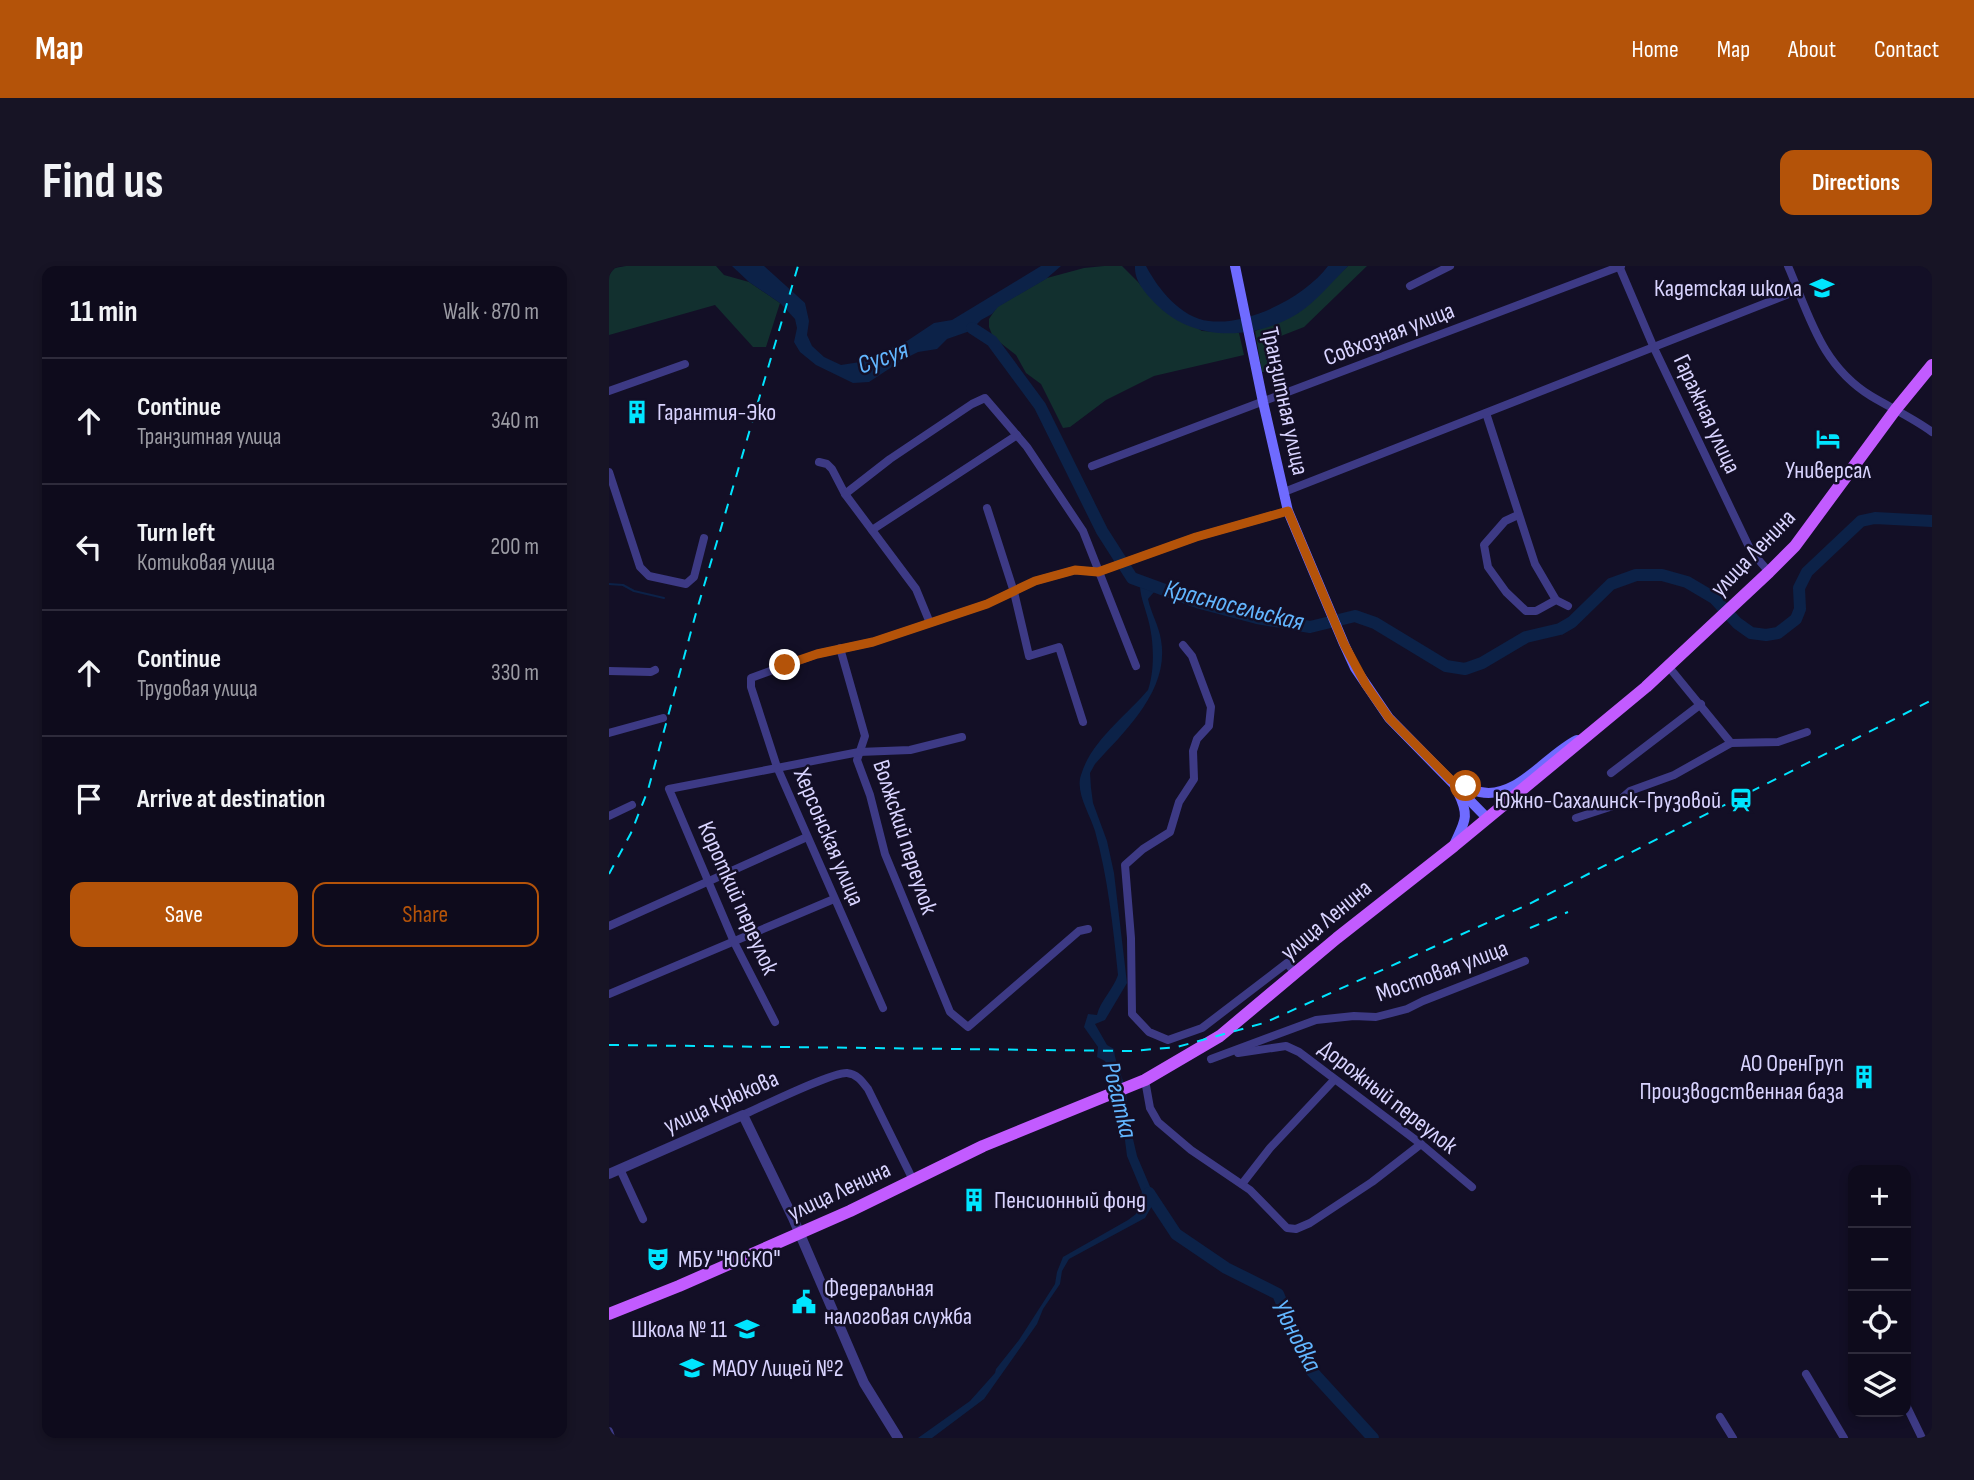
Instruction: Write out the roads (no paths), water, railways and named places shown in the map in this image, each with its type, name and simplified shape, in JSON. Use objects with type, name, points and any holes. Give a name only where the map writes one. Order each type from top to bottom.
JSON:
[{"type":"main road","name":"Транзитная улица","points":[[1235,266],[1262,402],[1288,511],[1344,644],[1360,676],[1389,718],[1487,818]]},
{"type":"main road","name":"улица Ленина","points":[[609,1314],[850,1211],[983,1146],[1141,1081],[1195,1052],[1243,1019],[1291,968],[1454,846],[1588,735],[1668,666],[1769,572],[1795,545],[1932,365]]},
{"type":"main road","points":[[1451,780],[1482,793],[1514,786],[1565,746],[1588,735]]},
{"type":"main road","points":[[1451,780],[1466,808],[1466,819],[1454,846]]},
{"type":"street","points":[[1410,286],[1450,266]]},
{"type":"street","name":"Гаражная улица","points":[[1620,266],[1654,348],[1751,551],[1769,572]]},
{"type":"street","name":"Совхозная улица","points":[[1092,466],[1620,266]]},
{"type":"street","points":[[1788,266],[1822,348],[1844,374],[1870,395],[1932,432]]},
{"type":"street","points":[[1284,492],[1799,290]]},
{"type":"street","points":[[609,391],[685,364]]},
{"type":"street","points":[[845,494],[890,459],[985,398],[1017,435],[1083,530],[1136,666]]},
{"type":"street","points":[[1486,413],[1535,565],[1556,600],[1568,606]]},
{"type":"street","points":[[872,530],[1017,435]]},
{"type":"street","points":[[819,462],[832,469],[845,494],[916,589],[930,623]]},
{"type":"street","points":[[609,472],[640,567],[649,576],[686,583],[694,577],[703,538]]},
{"type":"street","points":[[987,508],[1014,592],[1029,656],[1059,647],[1083,722]]},
{"type":"street","points":[[840,648],[873,642],[987,604],[1035,581],[1075,570],[1098,572],[1196,537],[1288,511]]},
{"type":"street","points":[[1518,515],[1505,521],[1484,545],[1488,568],[1506,592],[1526,611],[1536,611],[1556,600]]},
{"type":"street","points":[[1183,645],[1192,656],[1207,694],[1211,707],[1209,726],[1197,739],[1193,751],[1194,779],[1179,802],[1170,832],[1143,849],[1125,865],[1132,938],[1132,1014],[1149,1032],[1168,1040],[1202,1028],[1291,968]]},
{"type":"street","name":"Херсонская улица","points":[[840,648],[751,678],[751,687],[777,767],[883,1008]]},
{"type":"street","name":"Волжский переулок","points":[[840,648],[865,736],[857,760],[895,878],[950,1013],[968,1027],[1079,931],[1088,929]]},
{"type":"street","points":[[1668,666],[1731,743]]},
{"type":"street","points":[[609,671],[655,670]]},
{"type":"street","points":[[1611,773],[1701,705]]},
{"type":"street","points":[[609,733],[663,718]]},
{"type":"street","points":[[1576,818],[1613,806],[1630,791],[1674,775],[1731,743],[1778,742],[1807,733]]},
{"type":"street","points":[[777,767],[859,752],[910,750],[962,737]]},
{"type":"street","name":"Короткий переулок","points":[[775,1022],[734,942],[669,789],[777,767]]},
{"type":"street","points":[[609,816],[632,805]]},
{"type":"street","points":[[609,926],[807,837]]},
{"type":"street","points":[[609,994],[834,899]]},
{"type":"street","name":"Мостовая улица","points":[[1211,1059],[1316,1020],[1376,1017],[1407,1009],[1525,961]]},
{"type":"street","name":"Дорожный переулок","points":[[1211,1059],[1261,1048],[1286,1046],[1299,1052],[1421,1144],[1472,1187]]},
{"type":"street","points":[[1195,1052],[1211,1059]]},
{"type":"street","name":"улица Крюкова","points":[[609,1174],[834,1075],[851,1074],[860,1078],[868,1089],[912,1180]]},
{"type":"street","points":[[1242,1184],[1271,1148],[1334,1080]]},
{"type":"street","points":[[1141,1081],[1158,1122],[1191,1150],[1242,1184],[1287,1228],[1296,1229],[1310,1223],[1372,1182],[1421,1144]]},
{"type":"street","points":[[743,1115],[799,1233],[864,1383],[898,1438]]},
{"type":"street","points":[[620,1170],[643,1219]]},
{"type":"street","points":[[1806,1374],[1844,1438]]},
{"type":"street","points":[[1911,1415],[1922,1438]]},
{"type":"street","points":[[1720,1417],[1733,1438]]},
{"type":"water","name":"Сусуя","points":[[732,266],[764,266],[805,303],[809,321],[807,335],[812,346],[824,357],[841,365],[860,362],[907,341],[934,323],[952,320],[1041,266],[1061,266],[1046,279],[998,307],[970,331],[947,339],[937,349],[918,352],[904,359],[869,382],[853,383],[816,365],[800,352],[794,342],[797,328],[795,319],[780,303],[749,282]]},
{"type":"water","points":[[1135,266],[1146,266],[1171,301],[1189,314],[1209,321],[1224,321],[1241,319],[1275,307],[1305,288],[1328,266],[1348,266],[1297,314],[1262,329],[1225,333],[1189,326],[1173,318],[1142,288]]},
{"type":"water","name":"Рогатка","points":[[1140,587],[1154,592],[1148,599],[1161,640],[1159,676],[1143,708],[1090,773],[1093,803],[1107,841],[1114,873],[1127,983],[1105,1020],[1095,1024],[1107,1045],[1114,1049],[1125,1086],[1126,1109],[1137,1156],[1154,1196],[1152,1206],[1145,1218],[1069,1259],[1062,1271],[1060,1284],[1043,1309],[1037,1324],[984,1399],[932,1438],[918,1438],[970,1401],[995,1373],[1055,1284],[1063,1257],[1136,1214],[1142,1192],[1127,1156],[1121,1109],[1113,1078],[1105,1061],[1097,1057],[1098,1047],[1084,1027],[1088,1014],[1097,1015],[1118,975],[1103,867],[1095,831],[1080,789],[1081,775],[1093,751],[1148,690],[1153,664],[1152,645]]},
{"type":"waterway","name":"Красносельская","points":[[972,328],[992,341],[1040,406],[1102,531],[1132,578],[1200,603],[1257,618],[1310,627],[1355,616],[1375,623],[1446,666],[1465,669],[1482,663],[1526,637],[1560,629],[1572,622],[1611,584],[1636,575],[1662,575],[1687,582],[1714,598],[1737,623],[1751,633],[1778,633],[1796,619],[1800,609],[1799,588],[1807,572],[1861,521],[1875,518],[1932,521]]},
{"type":"waterway","points":[[609,584],[623,585],[634,591],[664,598]]},
{"type":"waterway","name":"Уюновка","points":[[1149,1193],[1176,1234],[1226,1268],[1278,1294],[1309,1368],[1373,1438]]},
{"type":"railway","points":[[609,874],[631,833],[648,790],[696,613],[798,266]]},
{"type":"railway","points":[[609,1045],[1132,1051],[1177,1047],[1264,1023],[1527,905],[1932,700]]},
{"type":"railway","points":[[1530,928],[1568,912]]},
{"type":"place","name":"Кадетская школа","points":[[1822,288]]},
{"type":"place","name":"Гарантия-Эко","points":[[637,412]]},
{"type":"place","name":"Универсал","points":[[1828,439]]},
{"type":"place","name":"Южно-Сахалинск-Грузовой","points":[[1741,800]]},
{"type":"place","name":"АО ОренГруп Производственная база","points":[[1864,1077]]},
{"type":"place","name":"Пенсионный фонд","points":[[974,1200]]},
{"type":"place","name":"МБУ \"ЮСКО\"","points":[[658,1259]]},
{"type":"place","name":"Федеральная налоговая служба","points":[[804,1302]]},
{"type":"place","name":"Школа № 11","points":[[747,1329]]},
{"type":"place","name":"МАОУ Лицей №2","points":[[692,1368]]}]
